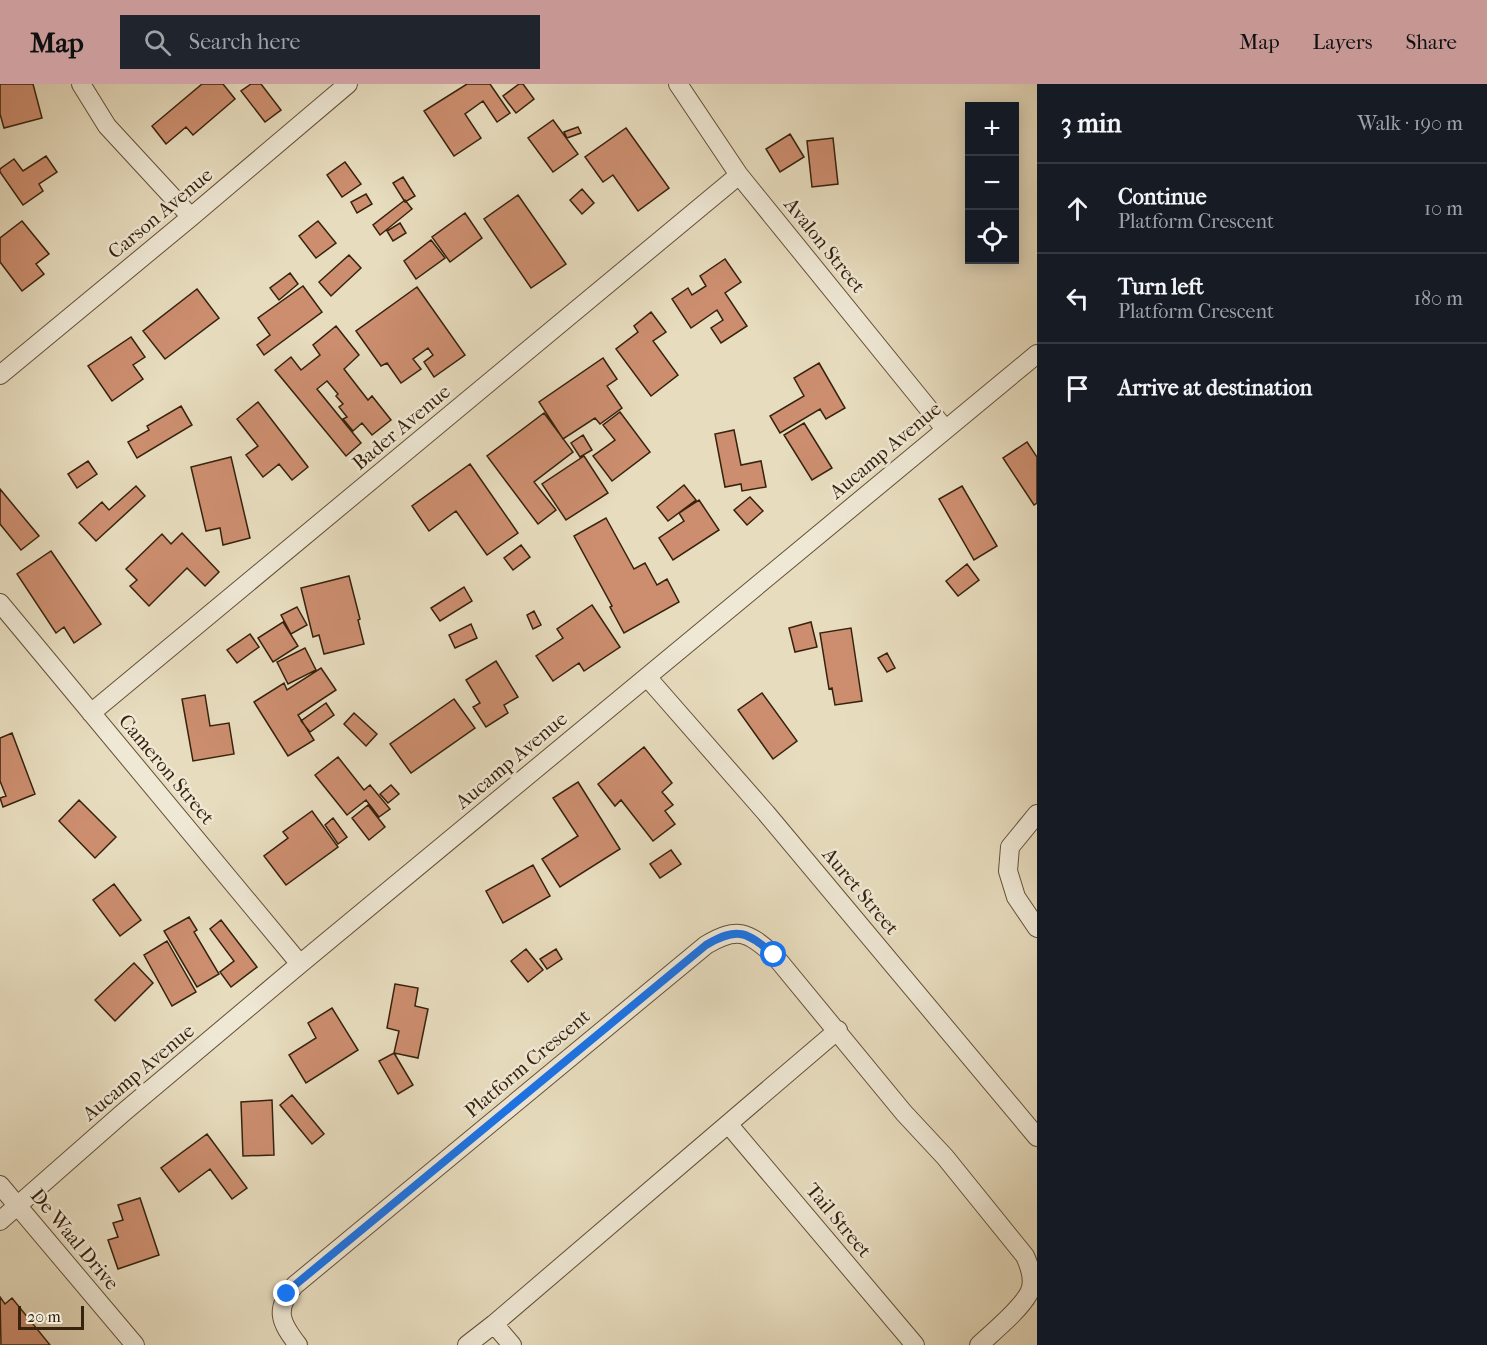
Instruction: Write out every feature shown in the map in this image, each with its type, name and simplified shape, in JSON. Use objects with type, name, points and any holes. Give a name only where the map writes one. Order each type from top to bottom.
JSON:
[{"type":"street","points":[[81,84],[107,126],[191,217]]},
{"type":"street","name":"Carson Avenue","points":[[0,375],[348,84]]},
{"type":"street","name":"Avalon Street","points":[[678,84],[739,175],[945,429]]},
{"type":"street","name":"Bader Avenue","points":[[91,713],[739,175]]},
{"type":"street","name":"Aucamp Avenue","points":[[0,1221],[124,1112],[300,964],[1037,354]]},
{"type":"street","name":"Cameron Street","points":[[0,603],[300,964]]},
{"type":"street","name":"Auret Street","points":[[647,677],[766,813],[1037,1137]]},
{"type":"street","points":[[1037,814],[1010,847],[1008,872],[1016,897],[1037,928]]},
{"type":"street","name":"Platform Crescent","points":[[298,1345],[284,1325],[282,1315],[282,1302],[295,1285],[706,945],[722,935],[732,934],[754,938],[774,955],[904,1113],[945,1157],[1025,1256],[1031,1274],[1030,1292],[980,1345]]},
{"type":"street","points":[[467,1345],[729,1125],[838,1030]]},
{"type":"street","name":"Tail Street","points":[[729,1125],[915,1345]]},
{"type":"street","name":"De Waal Drive","points":[[0,1185],[135,1345]]},
{"type":"street","points":[[494,1324],[512,1345]]},
{"type":"building","points":[[0,84],[33,84],[42,118],[4,128],[0,114]]},
{"type":"building","points":[[202,84],[223,84],[235,99],[193,135],[186,127],[166,144],[152,126]]},
{"type":"building","points":[[251,84],[261,84],[281,110],[265,122],[241,91]]},
{"type":"building","points":[[467,84],[490,84],[510,113],[497,122],[483,101],[465,114],[481,138],[454,156],[424,111]]},
{"type":"building","points":[[519,84],[523,84],[534,99],[516,113],[503,96]]},
{"type":"building","points":[[553,120],[578,154],[553,172],[528,138]]},
{"type":"building","points":[[578,127],[581,133],[567,138],[564,132]]},
{"type":"building","points":[[626,128],[669,188],[638,211],[613,175],[603,182],[585,157]]},
{"type":"building","points":[[790,134],[804,157],[780,172],[766,149]]},
{"type":"building","points":[[833,138],[838,184],[812,187],[807,141]]},
{"type":"building","points":[[46,156],[57,172],[39,184],[43,191],[23,205],[0,169],[14,159],[23,171]]},
{"type":"building","points":[[345,162],[361,184],[342,197],[327,175]]},
{"type":"building","points":[[403,177],[415,196],[405,202],[393,183]]},
{"type":"building","points":[[582,189],[594,203],[582,214],[570,200]]},
{"type":"building","points":[[366,194],[372,204],[357,213],[351,202]]},
{"type":"building","points":[[518,195],[566,264],[531,288],[484,219]]},
{"type":"building","points":[[405,200],[412,209],[380,235],[373,225]]},
{"type":"building","points":[[465,213],[482,238],[450,262],[432,237]]},
{"type":"building","points":[[22,221],[49,254],[36,264],[44,274],[22,291],[0,262],[0,238]]},
{"type":"building","points":[[318,221],[336,243],[316,258],[299,236]]},
{"type":"building","points":[[400,223],[406,233],[393,241],[387,231]]},
{"type":"building","points":[[431,240],[445,258],[416,279],[404,261]]},
{"type":"building","points":[[349,255],[361,268],[331,296],[319,282]]},
{"type":"building","points":[[725,259],[741,282],[725,293],[747,326],[721,343],[711,328],[723,320],[717,310],[691,328],[672,299],[688,288],[692,295],[706,286],[700,276]]},
{"type":"building","points":[[290,273],[298,284],[279,300],[270,288]]},
{"type":"building","points":[[303,286],[322,312],[264,355],[257,345],[270,335],[258,318]]},
{"type":"building","points":[[417,287],[465,355],[434,377],[424,362],[433,355],[428,348],[413,359],[421,369],[401,383],[387,363],[381,366],[356,331]]},
{"type":"building","points":[[197,289],[219,318],[165,359],[143,331]]},
{"type":"building","points":[[651,312],[666,332],[653,341],[678,375],[651,396],[616,349],[638,332],[634,326]]},
{"type":"building","points":[[336,326],[359,355],[344,369],[368,400],[372,396],[391,420],[372,435],[362,423],[353,431],[343,419],[347,417],[339,407],[343,404],[336,396],[338,394],[327,381],[317,389],[361,443],[346,456],[275,370],[291,357],[301,370],[320,355],[313,345]]},
{"type":"building","points":[[131,337],[145,357],[133,365],[143,379],[112,401],[88,366]]},
{"type":"building","points":[[603,358],[617,379],[607,386],[622,408],[600,424],[595,418],[563,439],[539,402]]},
{"type":"building","points":[[819,363],[845,408],[826,419],[820,409],[780,433],[770,416],[804,396],[794,378]]},
{"type":"building","points":[[258,402],[308,467],[292,480],[279,464],[263,477],[246,455],[258,446],[237,419]]},
{"type":"building","points":[[181,406],[192,425],[137,458],[128,442],[149,430],[147,426]]},
{"type":"building","points":[[620,412],[650,452],[612,481],[593,456],[615,440],[603,425]]},
{"type":"building","points":[[544,413],[573,452],[534,482],[556,510],[538,524],[487,456]]},
{"type":"building","points":[[804,423],[832,468],[812,480],[784,435]]},
{"type":"building","points":[[734,430],[741,465],[761,461],[766,487],[742,491],[741,484],[725,487],[715,434]]},
{"type":"building","points":[[583,435],[592,450],[580,457],[571,443]]},
{"type":"building","points":[[1027,442],[1037,457],[1037,503],[1034,505],[1003,458]]},
{"type":"building","points":[[584,456],[608,493],[566,520],[542,484]]},
{"type":"building","points":[[231,457],[250,538],[223,545],[220,528],[206,531],[191,467]]},
{"type":"building","points":[[88,461],[97,474],[77,488],[68,474]]},
{"type":"building","points":[[470,464],[518,533],[487,555],[456,511],[429,531],[412,506]]},
{"type":"building","points":[[684,485],[696,500],[668,521],[657,507]]},
{"type":"building","points":[[136,486],[145,496],[96,541],[79,523],[102,502],[109,510]]},
{"type":"building","points":[[962,486],[997,546],[974,560],[939,499]]},
{"type":"building","points":[[0,489],[39,536],[21,550],[0,524]]},
{"type":"building","points":[[750,497],[763,511],[747,525],[734,510]]},
{"type":"building","points":[[699,500],[719,530],[673,560],[659,538],[684,521],[679,513]]},
{"type":"building","points":[[606,518],[634,569],[645,563],[657,585],[667,579],[679,602],[624,633],[574,536]]},
{"type":"building","points":[[182,533],[219,572],[205,586],[187,568],[149,606],[130,586],[137,580],[126,569],[162,534],[171,544]]},
{"type":"building","points":[[521,545],[530,557],[513,570],[504,558]]},
{"type":"building","points":[[51,551],[101,624],[74,643],[64,627],[56,633],[17,574]]},
{"type":"building","points":[[967,564],[979,580],[958,596],[946,581]]},
{"type":"building","points":[[349,576],[364,644],[324,654],[319,635],[313,637],[301,588]]},
{"type":"building","points":[[464,587],[472,601],[440,621],[431,608]]},
{"type":"building","points":[[592,605],[620,647],[584,671],[579,663],[553,681],[536,656],[563,638],[557,629]]},
{"type":"building","points":[[297,607],[307,625],[291,634],[281,615]]},
{"type":"building","points":[[534,611],[541,625],[533,629],[527,615]]},
{"type":"building","points":[[283,622],[298,646],[273,662],[258,638]]},
{"type":"building","points":[[811,622],[817,647],[795,652],[789,628]]},
{"type":"building","points":[[471,624],[477,638],[455,648],[449,635]]},
{"type":"building","points":[[851,628],[862,701],[835,705],[832,688],[829,689],[820,633]]},
{"type":"building","points":[[250,634],[259,647],[237,663],[227,650]]},
{"type":"building","points":[[305,648],[316,670],[288,684],[277,662]]},
{"type":"building","points":[[887,653],[895,668],[887,672],[878,658]]},
{"type":"building","points":[[496,661],[518,697],[504,705],[508,713],[486,727],[473,707],[480,703],[466,680]]},
{"type":"building","points":[[321,668],[336,690],[298,715],[314,740],[288,756],[254,702],[284,683],[287,690]]},
{"type":"building","points":[[762,693],[797,741],[773,759],[738,710]]},
{"type":"building","points":[[205,695],[210,726],[229,723],[234,754],[193,761],[182,699]]},
{"type":"building","points":[[454,699],[475,728],[411,773],[390,744]]},
{"type":"building","points":[[326,703],[334,715],[310,732],[301,721]]},
{"type":"building","points":[[354,713],[377,734],[366,746],[344,724]]},
{"type":"building","points":[[12,733],[35,794],[3,807],[0,798],[6,796],[0,781],[0,738]]},
{"type":"building","points":[[644,747],[672,783],[662,792],[673,805],[665,811],[675,824],[653,841],[621,800],[615,806],[598,784]]},
{"type":"building","points":[[338,757],[364,790],[370,785],[390,809],[379,817],[366,800],[347,815],[315,775]]},
{"type":"building","points":[[578,782],[620,849],[560,887],[542,859],[578,836],[553,798]]},
{"type":"building","points":[[391,785],[399,794],[388,803],[380,794]]},
{"type":"building","points":[[79,800],[116,837],[95,858],[59,821]]},
{"type":"building","points":[[368,805],[385,827],[369,840],[352,818]]},
{"type":"building","points":[[312,811],[338,847],[286,885],[264,856],[288,838],[283,832]]},
{"type":"building","points":[[333,818],[347,837],[338,844],[325,825]]},
{"type":"building","points":[[671,850],[681,864],[660,878],[650,864]]},
{"type":"building","points":[[533,865],[550,896],[503,923],[486,891]]},
{"type":"building","points":[[114,884],[141,920],[120,936],[93,900]]},
{"type":"building","points":[[189,917],[197,930],[194,932],[219,974],[197,987],[164,931]]},
{"type":"building","points":[[221,920],[257,967],[231,987],[220,972],[234,961],[210,929]]},
{"type":"building","points":[[167,941],[196,992],[172,1006],[144,955]]},
{"type":"building","points":[[526,949],[543,970],[528,982],[511,961]]},
{"type":"building","points":[[556,949],[562,959],[547,969],[540,959]]},
{"type":"building","points":[[134,963],[153,983],[115,1021],[95,1000]]},
{"type":"building","points":[[395,984],[418,988],[415,1006],[428,1009],[418,1058],[394,1053],[399,1031],[387,1028]]},
{"type":"building","points":[[332,1008],[358,1050],[306,1083],[289,1055],[316,1038],[308,1023]]},
{"type":"building","points":[[394,1053],[413,1085],[398,1094],[379,1061]]},
{"type":"building","points":[[292,1095],[324,1134],[312,1144],[280,1105]]},
{"type":"building","points":[[272,1100],[274,1155],[243,1156],[241,1102]]},
{"type":"building","points":[[207,1134],[247,1188],[232,1199],[210,1169],[179,1192],[161,1168]]},
{"type":"building","points":[[140,1198],[159,1255],[118,1269],[108,1240],[118,1237],[113,1223],[123,1220],[118,1205]]},
{"type":"building","points":[[0,1297],[5,1304],[12,1298],[50,1345],[1,1345]]},
{"type":"route","points":[[287,1294],[706,945],[722,935],[741,934],[754,938],[774,955]]}]
